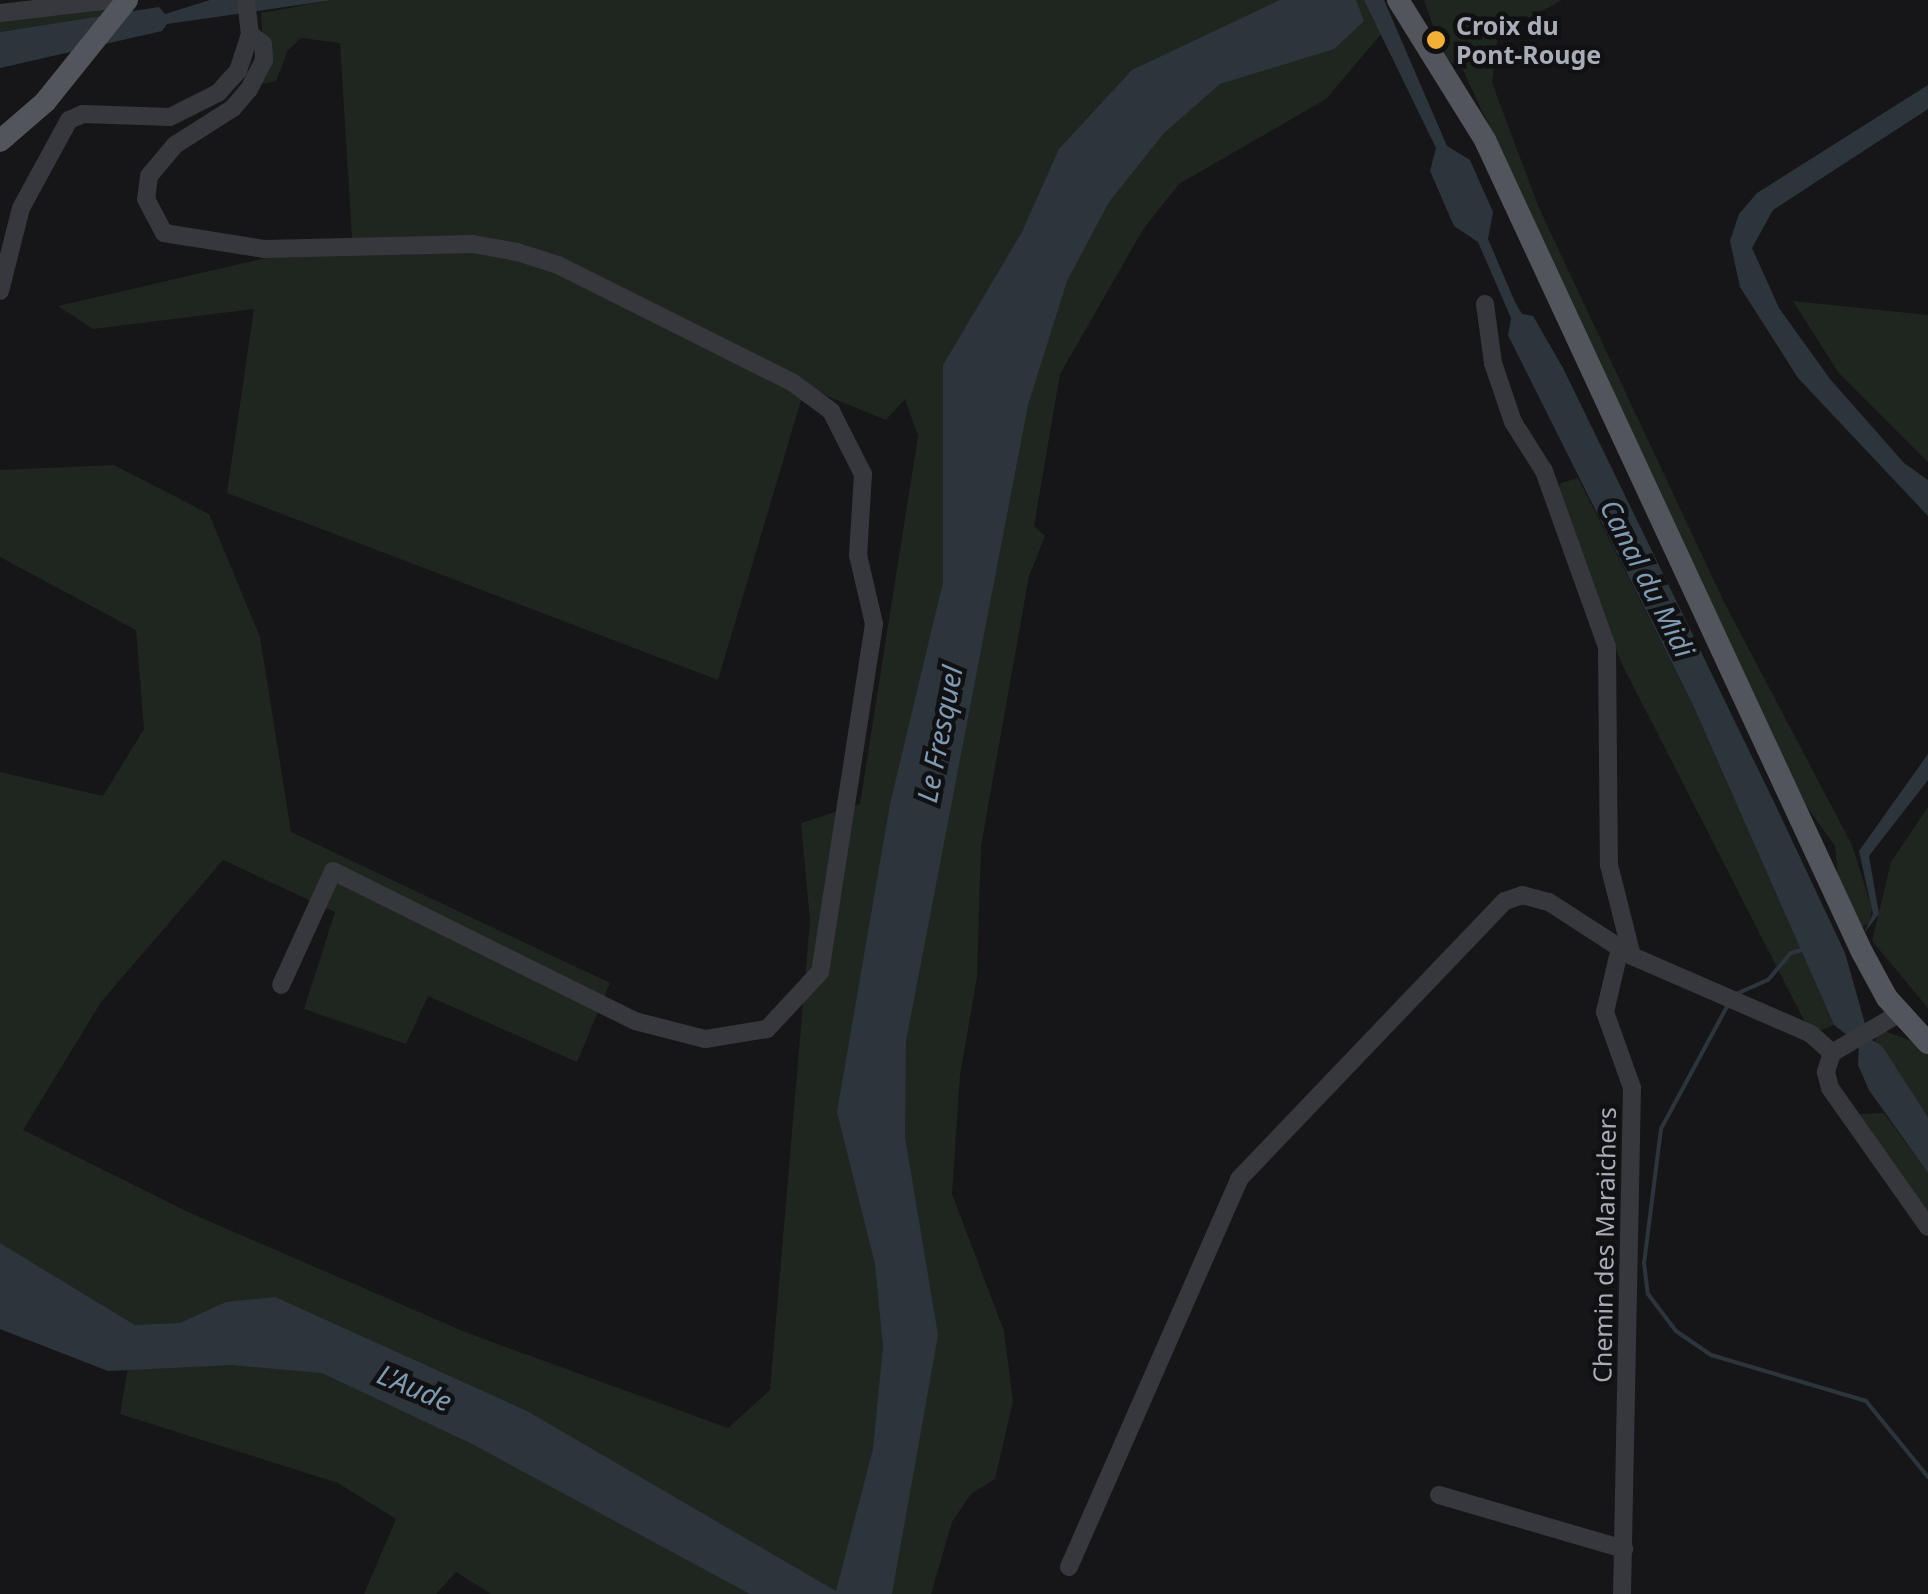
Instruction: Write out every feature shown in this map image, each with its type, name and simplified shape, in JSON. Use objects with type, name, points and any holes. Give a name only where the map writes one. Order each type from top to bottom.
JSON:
[{"type":"main road","points":[[0,141],[46,102],[127,0]]},
{"type":"main road","points":[[1400,4],[1484,140],[1891,1020],[1928,1043]]},
{"type":"main road","points":[[0,152],[21,124]]},
{"type":"street","points":[[0,13],[113,0]]},
{"type":"street","points":[[0,292],[21,208],[69,120],[82,114],[170,116],[197,107],[238,71],[250,27],[246,0]]},
{"type":"street","points":[[250,27],[262,44],[264,60],[249,88],[233,108],[176,145],[149,176],[150,218],[164,233],[264,249],[474,244],[517,252],[575,273],[792,382],[831,411],[864,474],[858,555],[874,624],[820,972],[767,1029],[705,1039],[635,1021],[333,871],[281,986]]},
{"type":"street","points":[[1485,304],[1494,363],[1513,422],[1544,471],[1606,646],[1609,865],[1626,952]]},
{"type":"street","points":[[1069,1567],[1238,1179],[1505,901],[1522,896],[1550,902],[1626,952],[1811,1034],[1832,1053]]},
{"type":"street","name":"Chemin des Maraichers","points":[[1622,1594],[1632,1088],[1605,1012],[1626,952]]},
{"type":"street","points":[[1832,1053],[1891,1020]]},
{"type":"street","points":[[1832,1053],[1830,1088],[1928,1227]]},
{"type":"street","points":[[1439,1495],[1624,1549]]},
{"type":"shaded area","points":[[114,0],[104,16],[0,32],[0,13]]},
{"type":"shaded area","points":[[333,0],[1364,0],[1380,23],[1383,32],[1326,99],[1179,184],[1144,228],[1060,374],[1034,526],[1045,536],[1029,576],[981,846],[977,977],[960,1075],[952,1194],[1004,1331],[1013,1401],[995,1479],[971,1494],[952,1522],[931,1594],[491,1594],[456,1572],[436,1594],[364,1594],[396,1519],[338,1483],[120,1414],[135,1325],[0,1243],[0,772],[103,796],[144,729],[136,630],[0,557],[0,470],[114,465],[209,514],[260,637],[291,832],[610,983],[577,1062],[428,996],[406,1044],[304,1009],[335,912],[223,860],[101,1002],[23,1130],[188,1212],[465,1332],[728,1428],[770,1390],[810,921],[801,823],[860,804],[918,436],[905,399],[886,420],[805,387],[718,680],[227,493],[254,309],[93,329],[58,306],[352,238],[340,43],[301,38],[288,50],[276,81],[263,84],[255,77],[264,60],[261,13]]},
{"type":"shaded area","points":[[1424,0],[1562,0],[1498,35],[1492,83],[1539,208],[1724,602],[1852,845],[1872,909],[1869,924],[1861,927],[1838,878],[1835,846],[1802,800],[1463,70],[1444,58]]},
{"type":"shaded area","points":[[1793,301],[1928,315],[1928,462],[1838,372]]},
{"type":"shaded area","points":[[1578,478],[1692,703],[1834,1025],[1811,1034],[1622,664],[1554,498],[1561,483]]},
{"type":"shaded area","points":[[1928,807],[1928,1008],[1872,941],[1891,862]]},
{"type":"shaded area","points":[[1879,1029],[1928,1047],[1928,1117],[1875,1041]]},
{"type":"shaded area","points":[[1884,1113],[1928,1173],[1928,1227],[1860,1129],[1860,1114]]},
{"type":"water","points":[[210,0],[333,0],[167,24],[162,31],[0,68],[0,32],[159,7],[165,14]]},
{"type":"water","points":[[1280,0],[1356,0],[1364,21],[1334,49],[1220,84],[1164,133],[1109,202],[1067,281],[1028,405],[906,1041],[905,1137],[938,1335],[892,1594],[750,1594],[472,1444],[322,1373],[232,1365],[108,1371],[0,1329],[0,1243],[135,1325],[180,1323],[226,1302],[275,1297],[527,1411],[836,1591],[873,1449],[883,1347],[875,1264],[837,1112],[890,804],[943,582],[943,365],[1022,232],[1059,149],[1132,70]]},
{"type":"water","name":"Canal du Midi","points":[[1364,0],[1384,0],[1447,146],[1470,160],[1493,212],[1488,239],[1515,302],[1522,314],[1533,316],[1563,368],[1775,804],[1845,953],[1869,1038],[1882,1046],[1928,1117],[1928,1173],[1869,1090],[1858,1065],[1859,1044],[1834,1025],[1692,703],[1508,335],[1511,318],[1478,242],[1454,226],[1430,171],[1436,148]]},
{"type":"water","points":[[1928,85],[1928,109],[1773,210],[1752,248],[1779,308],[1830,379],[1904,463],[1928,480],[1928,516],[1798,378],[1740,287],[1730,241],[1739,214],[1757,193]]},
{"type":"water","points":[[1928,754],[1928,780],[1869,856],[1879,914],[1864,933],[1873,914],[1859,851]]},
{"type":"waterway","points":[[1734,995],[1768,980],[1791,953],[1808,948]]},
{"type":"waterway","points":[[1729,1003],[1661,1129],[1644,1263],[1648,1294],[1676,1331],[1711,1355],[1866,1401],[1928,1477]]},
{"type":"place","name":"Croix du Pont-Rouge","points":[[1436,40]]},
{"type":"water label","name":"Le Fresquel","points":[[939,734]]},
{"type":"water label","name":"L'Aude","points":[[415,1387]]}]
